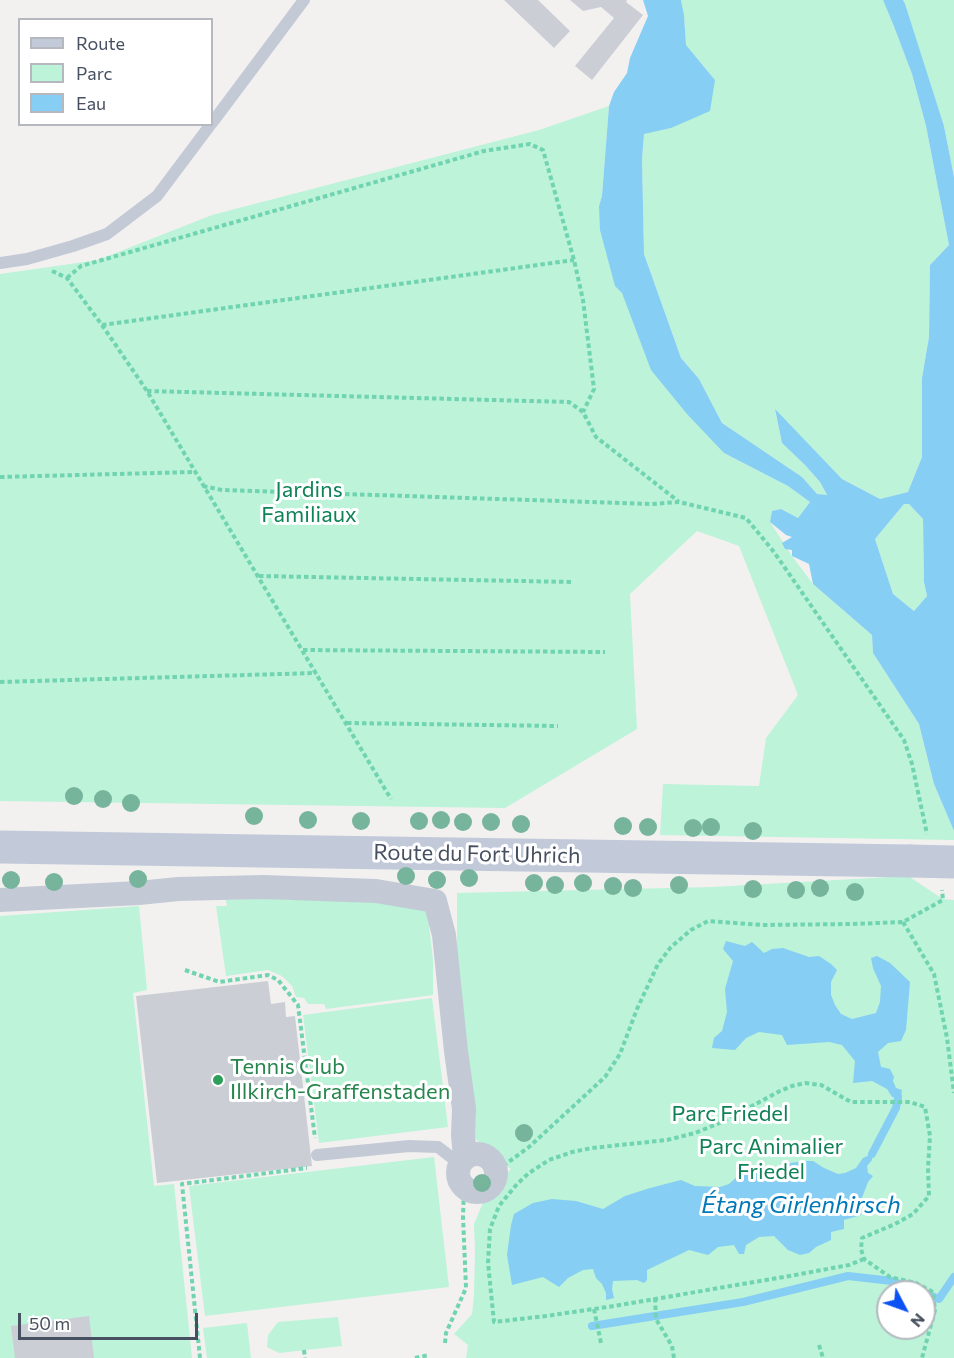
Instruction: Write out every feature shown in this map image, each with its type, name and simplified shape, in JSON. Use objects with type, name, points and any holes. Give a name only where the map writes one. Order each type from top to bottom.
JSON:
[{"type":"main road","name":"Route du Fort Uhrich","points":[[0,847],[919,851],[948,873]]},
{"type":"street","points":[[0,900],[178,889],[263,887],[376,891],[435,901],[444,935],[464,1109],[463,1170],[471,1191],[479,1192],[487,1189],[496,1177],[493,1161],[480,1153],[472,1154],[463,1170]]},
{"type":"lane","points":[[213,121],[304,0]]},
{"type":"lane","points":[[0,263],[27,259],[107,234],[157,196],[210,126]]},
{"type":"lane","points":[[317,1155],[409,1146],[438,1147],[463,1170]]},
{"type":"path","points":[[67,278],[81,267],[92,263],[484,151],[530,144],[543,150],[583,300],[594,389],[583,412]]},
{"type":"path","points":[[27,259],[67,278],[147,391],[392,799]]},
{"type":"path","points":[[102,325],[574,260]]},
{"type":"path","points":[[147,391],[569,402],[583,412],[596,437],[679,502]]},
{"type":"path","points":[[0,477],[195,472]]},
{"type":"path","points":[[203,486],[222,490],[652,504],[679,502],[746,518],[774,552],[904,740],[912,764],[919,851]]},
{"type":"path","points":[[258,576],[573,582]]},
{"type":"path","points":[[302,650],[605,652]]},
{"type":"path","points":[[0,682],[316,673]]},
{"type":"path","points":[[346,723],[558,726]]},
{"type":"path","points":[[496,1168],[503,1166],[528,1147],[604,1077],[620,1054],[637,1009],[658,964],[671,948],[691,930],[708,921],[762,925],[903,922],[943,900],[948,873]]},
{"type":"path","points":[[903,922],[934,974],[947,1038],[954,1093]]},
{"type":"path","points":[[185,970],[219,982],[268,975],[278,980],[298,1005],[318,1167],[182,1184],[200,1358]]},
{"type":"path","points":[[864,1258],[849,1265],[594,1309],[494,1322],[488,1263],[490,1229],[499,1206],[517,1184],[549,1160],[592,1148],[667,1140],[695,1133],[722,1122],[792,1086],[805,1083],[821,1085],[851,1102],[910,1102],[925,1107],[930,1136],[929,1197],[913,1214],[896,1224],[862,1238],[861,1249],[864,1258],[890,1277],[916,1283],[933,1292],[935,1310],[922,1358]]},
{"type":"path","points":[[445,1343],[446,1333],[466,1288],[463,1170]]},
{"type":"path","points":[[655,1298],[656,1319],[672,1346],[674,1358]]},
{"type":"path","points":[[594,1309],[601,1343]]},
{"type":"path","points":[[819,1345],[823,1358]]},
{"type":"path","points":[[304,1350],[305,1358]]},
{"type":"path","points":[[415,1358],[429,1355]]},
{"type":"green space","points":[[681,0],[883,0],[912,74],[926,126],[949,245],[930,265],[929,337],[922,378],[922,457],[908,492],[880,499],[842,479],[775,410],[782,443],[820,482],[827,496],[817,494],[802,477],[722,423],[699,379],[681,358],[644,254],[642,159],[644,133],[671,128],[715,80],[686,45]]},
{"type":"green space","points":[[903,0],[954,0],[954,177],[944,126]]},
{"type":"green space","name":"Jardins Familiaux","points":[[609,106],[602,196],[599,206],[615,285],[724,453],[788,486],[810,502],[798,518],[781,509],[772,511],[770,522],[813,584],[872,635],[873,653],[919,724],[934,784],[954,831],[954,840],[660,835],[663,784],[759,786],[766,738],[798,695],[739,546],[697,531],[630,594],[637,729],[505,808],[0,801],[0,274],[98,260],[212,215],[539,130]]},
{"type":"green space","points":[[904,504],[909,504],[923,519],[924,582],[927,596],[914,611],[893,594],[875,539]]},
{"type":"green space","name":"Parc Friedel","points":[[908,876],[943,899],[954,900],[954,1358],[466,1358],[468,1345],[454,1334],[472,1314],[474,1224],[485,1198],[511,1169],[484,1151],[472,1133],[457,1007],[457,893],[712,887]]},
{"type":"green space","points":[[375,899],[427,908],[433,960],[433,995],[326,1009],[324,1004],[308,1004],[304,998],[296,997],[292,986],[282,976],[268,970],[226,976],[216,906],[227,906],[226,900]]},
{"type":"green space","points":[[139,906],[147,990],[133,993],[154,1186],[174,1184],[192,1358],[0,1358],[0,916]]},
{"type":"green space","points":[[432,998],[448,1127],[319,1143],[303,1015]]},
{"type":"green space","points":[[434,1157],[449,1287],[205,1316],[189,1186]]},
{"type":"green space","points":[[338,1317],[342,1346],[279,1353],[267,1347],[268,1335],[278,1322]]},
{"type":"green space","points":[[247,1323],[251,1358],[207,1358],[203,1328]]},
{"type":"water","points":[[643,0],[681,0],[686,45],[715,80],[710,111],[671,128],[644,134],[642,159],[644,254],[681,358],[699,379],[722,423],[802,477],[817,494],[827,495],[820,482],[782,443],[775,409],[842,479],[880,499],[908,492],[922,457],[922,378],[929,337],[930,265],[949,245],[926,126],[912,74],[883,0],[903,0],[905,4],[944,126],[954,177],[954,831],[934,784],[919,724],[873,653],[872,635],[813,584],[809,564],[792,556],[792,550],[785,549],[782,543],[792,537],[770,522],[772,511],[781,509],[798,518],[810,502],[788,486],[724,453],[687,414],[651,370],[622,293],[615,286],[600,230],[599,206],[602,196],[609,106],[614,92],[627,73],[630,58],[648,16]],"holes":[[[904,504],[909,504],[923,519],[924,582],[927,596],[914,611],[893,594],[875,539]]]},
{"type":"water","points":[[726,941],[745,946],[752,942],[764,953],[772,949],[783,948],[809,957],[819,956],[837,970],[831,982],[831,995],[841,1014],[852,1019],[876,1013],[880,1002],[881,986],[871,958],[877,956],[890,963],[910,982],[906,1030],[901,1041],[888,1043],[878,1052],[881,1067],[890,1069],[896,1088],[902,1090],[901,1097],[892,1097],[887,1089],[872,1081],[853,1083],[855,1061],[842,1045],[829,1042],[787,1045],[782,1035],[759,1032],[746,1038],[735,1050],[712,1048],[714,1038],[722,1031],[727,1012],[725,989],[733,961],[723,949]]},
{"type":"water","name":"Étang Girlenhirsch","points":[[872,1154],[872,1160],[867,1166],[868,1173],[873,1176],[868,1182],[860,1203],[863,1210],[861,1215],[844,1220],[844,1229],[831,1232],[831,1240],[809,1253],[800,1255],[788,1250],[774,1236],[759,1237],[746,1245],[744,1254],[739,1254],[734,1245],[718,1247],[708,1255],[689,1250],[647,1270],[647,1280],[644,1283],[637,1280],[613,1281],[614,1298],[606,1300],[606,1293],[593,1269],[583,1270],[568,1278],[559,1287],[543,1277],[512,1285],[507,1255],[511,1225],[514,1214],[533,1203],[552,1199],[576,1201],[603,1209],[625,1196],[681,1180],[695,1186],[720,1187],[729,1184],[745,1172],[773,1174],[791,1163],[804,1161],[813,1161],[838,1174],[845,1173],[856,1168],[863,1158]]},
{"type":"building","points":[[504,0],[538,0],[570,31],[554,48]]},
{"type":"building","points":[[570,0],[627,0],[626,2],[643,15],[592,80],[575,66],[614,18],[601,7],[583,11]]},
{"type":"building","points":[[268,981],[271,1004],[285,1002],[286,1017],[295,1016],[312,1166],[157,1183],[136,996]]},
{"type":"building","points":[[89,1316],[94,1358],[15,1358],[11,1326]]},
{"type":"waterway","points":[[872,1154],[896,1108],[898,1097]]},
{"type":"waterway","points":[[592,1326],[743,1302],[848,1276],[883,1280]]},
{"type":"waterway","points":[[936,1298],[939,1299],[954,1277]]},
{"type":"place","name":"Tennis Club Illkirch-Graffenstaden","points":[[218,1080]]},
{"type":"park label","name":"Parc Animalier Friedel","points":[[771,1160]]}]
